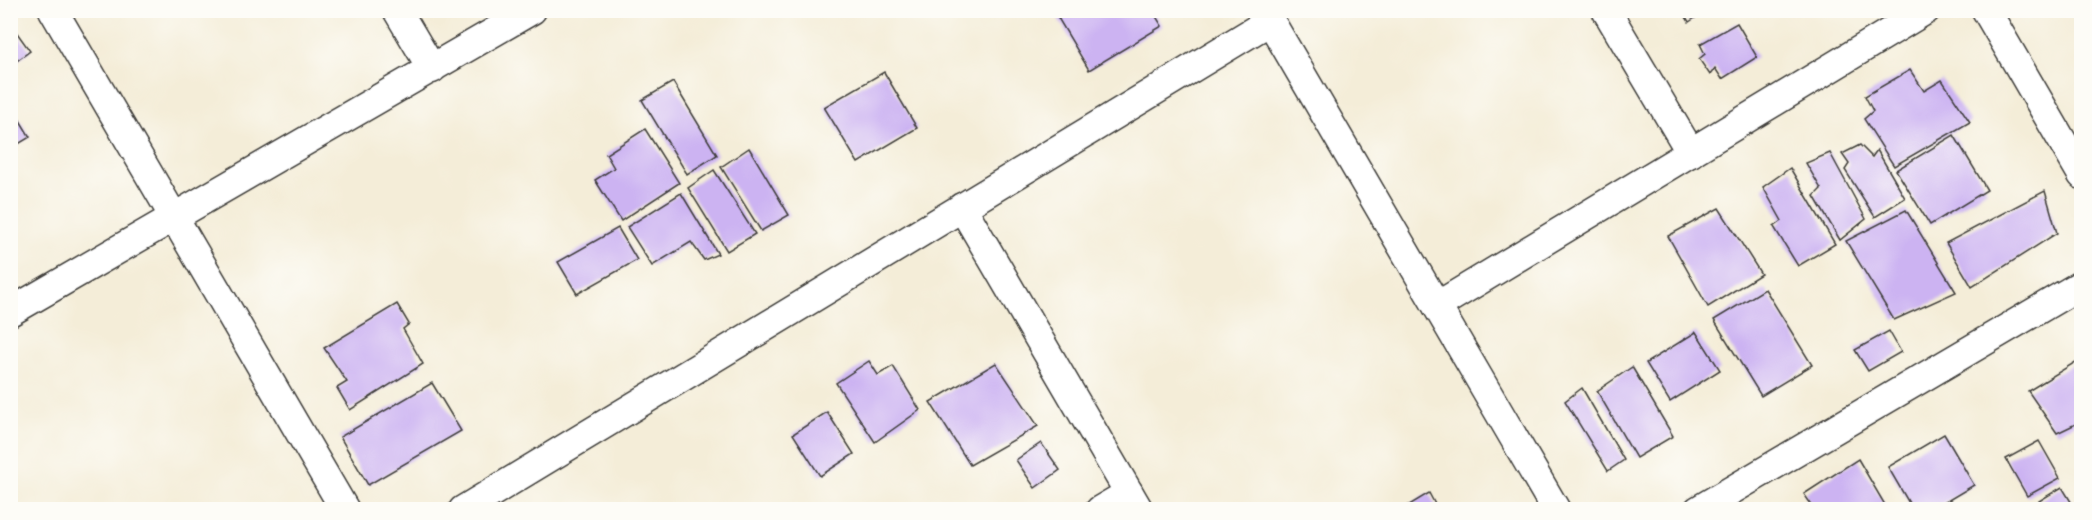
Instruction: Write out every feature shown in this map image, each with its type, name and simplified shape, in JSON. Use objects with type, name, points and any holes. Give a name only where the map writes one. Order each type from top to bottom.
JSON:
[{"type":"street","points":[[53,10],[345,510]]},
{"type":"street","points":[[397,10],[432,69]]},
{"type":"street","points":[[10,312],[532,10]]},
{"type":"street","points":[[1606,10],[1690,153]]},
{"type":"street","points":[[1437,306],[1926,10]]},
{"type":"street","points":[[1986,10],[2082,175]]},
{"type":"street","points":[[463,510],[962,207],[1267,16],[1556,510]]},
{"type":"street","points":[[962,207],[1134,501],[1100,510]]},
{"type":"street","points":[[1698,510],[2082,284]]},
{"type":"building","points":[[1070,10],[1152,10],[1162,26],[1089,70],[1058,18]]},
{"type":"building","points":[[1682,10],[1707,10],[1689,22]]},
{"type":"building","points":[[10,23],[30,51],[10,66]]},
{"type":"building","points":[[1737,23],[1757,57],[1722,79],[1715,68],[1710,75],[1699,59],[1705,54],[1700,44]]},
{"type":"building","points":[[1910,70],[1924,91],[1942,80],[1970,122],[1894,166],[1864,119],[1873,111],[1865,96]]},
{"type":"building","points":[[884,72],[917,128],[858,163],[824,107]]},
{"type":"building","points":[[673,82],[717,155],[687,174],[642,100]]},
{"type":"building","points":[[10,104],[30,137],[10,149]]},
{"type":"building","points":[[645,129],[679,183],[621,221],[595,180],[614,168],[606,154]]},
{"type":"building","points":[[1954,135],[1987,190],[1930,225],[1896,170]]},
{"type":"building","points":[[1860,145],[1872,157],[1877,150],[1905,198],[1875,217],[1845,170],[1849,164],[1842,154]]},
{"type":"building","points":[[749,148],[789,215],[761,231],[721,167]]},
{"type":"building","points":[[1830,153],[1866,219],[1840,240],[1814,196],[1821,189],[1806,163]]},
{"type":"building","points":[[1790,168],[1835,244],[1798,266],[1774,227],[1782,221],[1763,187]]},
{"type":"building","points":[[714,170],[755,234],[727,251],[688,188]]},
{"type":"building","points":[[2045,191],[2057,233],[1972,287],[1946,243]]},
{"type":"building","points":[[681,193],[718,254],[704,260],[691,242],[652,266],[627,227]]},
{"type":"building","points":[[1719,208],[1761,274],[1708,307],[1668,236]]},
{"type":"building","points":[[1906,210],[1956,292],[1894,320],[1846,241]]},
{"type":"building","points":[[618,228],[637,260],[577,294],[558,262]]},
{"type":"building","points":[[1765,289],[1812,365],[1761,396],[1714,320]]},
{"type":"building","points":[[397,304],[409,324],[403,329],[423,364],[350,410],[337,388],[347,382],[324,348]]},
{"type":"building","points":[[1889,331],[1901,352],[1868,371],[1855,350]]},
{"type":"building","points":[[1696,332],[1720,370],[1670,402],[1646,363]]},
{"type":"building","points":[[2082,358],[2082,421],[2057,433],[2028,391]]},
{"type":"building","points":[[869,361],[878,375],[893,366],[920,410],[875,442],[836,383]]},
{"type":"building","points":[[996,363],[1038,426],[970,465],[930,402]]},
{"type":"building","points":[[1632,367],[1673,436],[1636,458],[1597,391]]},
{"type":"building","points":[[432,383],[461,431],[368,485],[340,437]]},
{"type":"building","points":[[1582,388],[1624,460],[1608,471],[1565,401]]},
{"type":"building","points":[[827,412],[854,454],[820,476],[793,434]]},
{"type":"building","points":[[1944,434],[1974,485],[1932,510],[1913,510],[1888,467]]},
{"type":"building","points":[[2039,441],[2060,478],[2027,496],[2006,459]]},
{"type":"building","points":[[1041,443],[1060,470],[1035,488],[1016,460]]},
{"type":"building","points":[[1858,459],[1888,510],[1815,510],[1804,494]]},
{"type":"building","points":[[2062,487],[2076,510],[2045,510],[2039,501]]},
{"type":"building","points":[[1429,493],[1438,510],[1401,510]]}]
